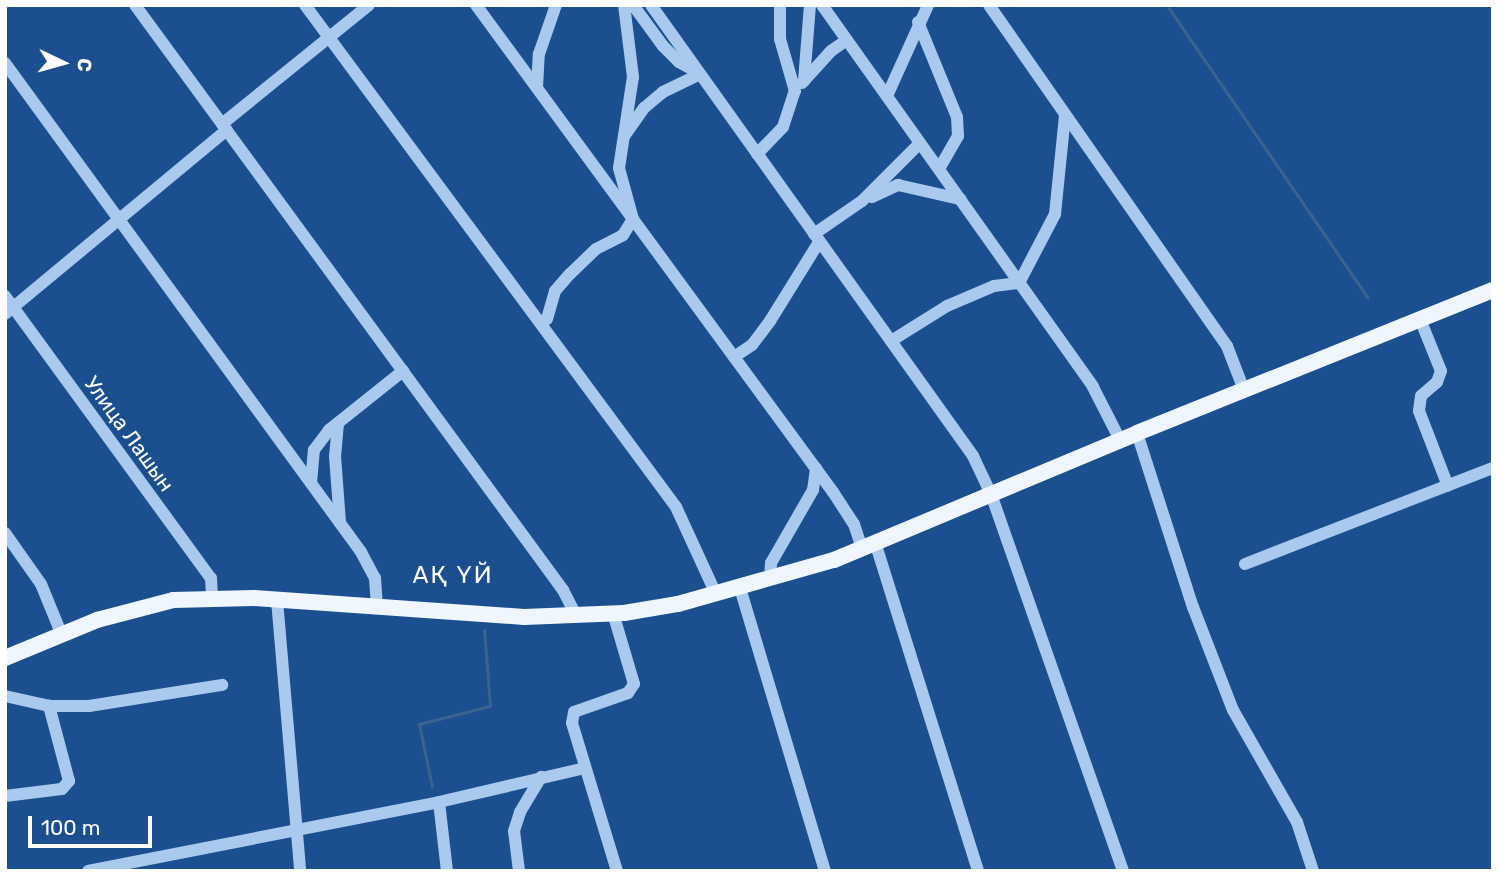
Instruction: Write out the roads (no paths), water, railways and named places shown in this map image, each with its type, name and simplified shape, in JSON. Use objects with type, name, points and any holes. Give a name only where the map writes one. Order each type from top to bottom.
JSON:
[{"type":"main road","points":[[5,658],[61,633],[133,609],[173,600],[277,600],[524,617],[613,613],[678,604],[740,588],[869,545],[1137,433],[1493,290]]},
{"type":"street","points":[[135,5],[562,590],[576,616]]},
{"type":"street","points":[[305,5],[676,507],[716,594]]},
{"type":"street","points":[[9,311],[369,5]]},
{"type":"street","points":[[476,5],[816,468],[869,545],[978,871]]},
{"type":"street","points":[[537,88],[539,54],[555,5]]},
{"type":"street","points":[[624,5],[622,16],[633,77],[619,168],[634,219]]},
{"type":"street","points":[[633,5],[663,46],[679,62],[700,74]]},
{"type":"street","points":[[652,5],[973,456],[991,494],[1123,871]]},
{"type":"street","points":[[780,5],[780,39],[800,86]]},
{"type":"street","points":[[757,154],[783,127],[800,86],[810,5]]},
{"type":"street","points":[[822,5],[1093,387],[1121,440]]},
{"type":"street","points":[[887,96],[918,22],[928,5]]},
{"type":"street","points":[[989,5],[1227,346],[1244,390]]},
{"type":"street","points":[[918,22],[957,117],[958,136],[939,169]]},
{"type":"street","points":[[800,86],[831,51],[847,40]]},
{"type":"street","points":[[5,63],[340,523],[375,578],[377,607]]},
{"type":"street","points":[[621,142],[644,108],[663,92],[700,74]]},
{"type":"street","points":[[1019,283],[1055,214],[1065,115]]},
{"type":"street","points":[[734,357],[751,345],[770,321],[816,238],[862,201],[919,144]]},
{"type":"street","points":[[609,187],[619,168]]},
{"type":"street","points":[[862,201],[898,185],[960,199]]},
{"type":"street","points":[[547,319],[552,298],[562,282],[596,250],[623,235],[634,219]]},
{"type":"street","points":[[891,341],[947,306],[995,286],[1019,283]]},
{"type":"street","name":"Улица Лашын","points":[[5,296],[9,311],[211,578],[212,598]]},
{"type":"street","points":[[1420,319],[1441,371],[1437,382],[1420,396],[1419,411],[1448,485]]},
{"type":"street","points":[[311,483],[314,450],[338,423],[403,371]]},
{"type":"street","points":[[338,423],[335,456],[340,523]]},
{"type":"street","points":[[1137,433],[1193,607],[1233,710],[1297,822],[1313,871]]},
{"type":"street","points":[[770,578],[771,563],[813,490],[816,468]]},
{"type":"street","points":[[1245,564],[1493,468]]},
{"type":"street","points":[[5,533],[41,584],[61,633]]},
{"type":"street","points":[[740,588],[825,871]]},
{"type":"street","points":[[277,600],[300,871]]},
{"type":"street","points":[[613,613],[634,684],[628,693],[574,712],[572,723],[617,871]]},
{"type":"street","points":[[5,696],[49,706],[89,706],[222,685]]},
{"type":"street","points":[[5,796],[62,789],[69,781],[49,706]]},
{"type":"street","points":[[88,871],[439,802],[585,768]]},
{"type":"street","points":[[519,871],[514,831],[520,812],[541,777]]},
{"type":"street","points":[[439,802],[447,871]]},
{"type":"waterway","points":[[1167,5],[1368,298]]},
{"type":"waterway","points":[[432,787],[419,724],[490,706],[484,630]]},
{"type":"district","name":"АҚ ҮЙ","points":[[453,576]]}]
